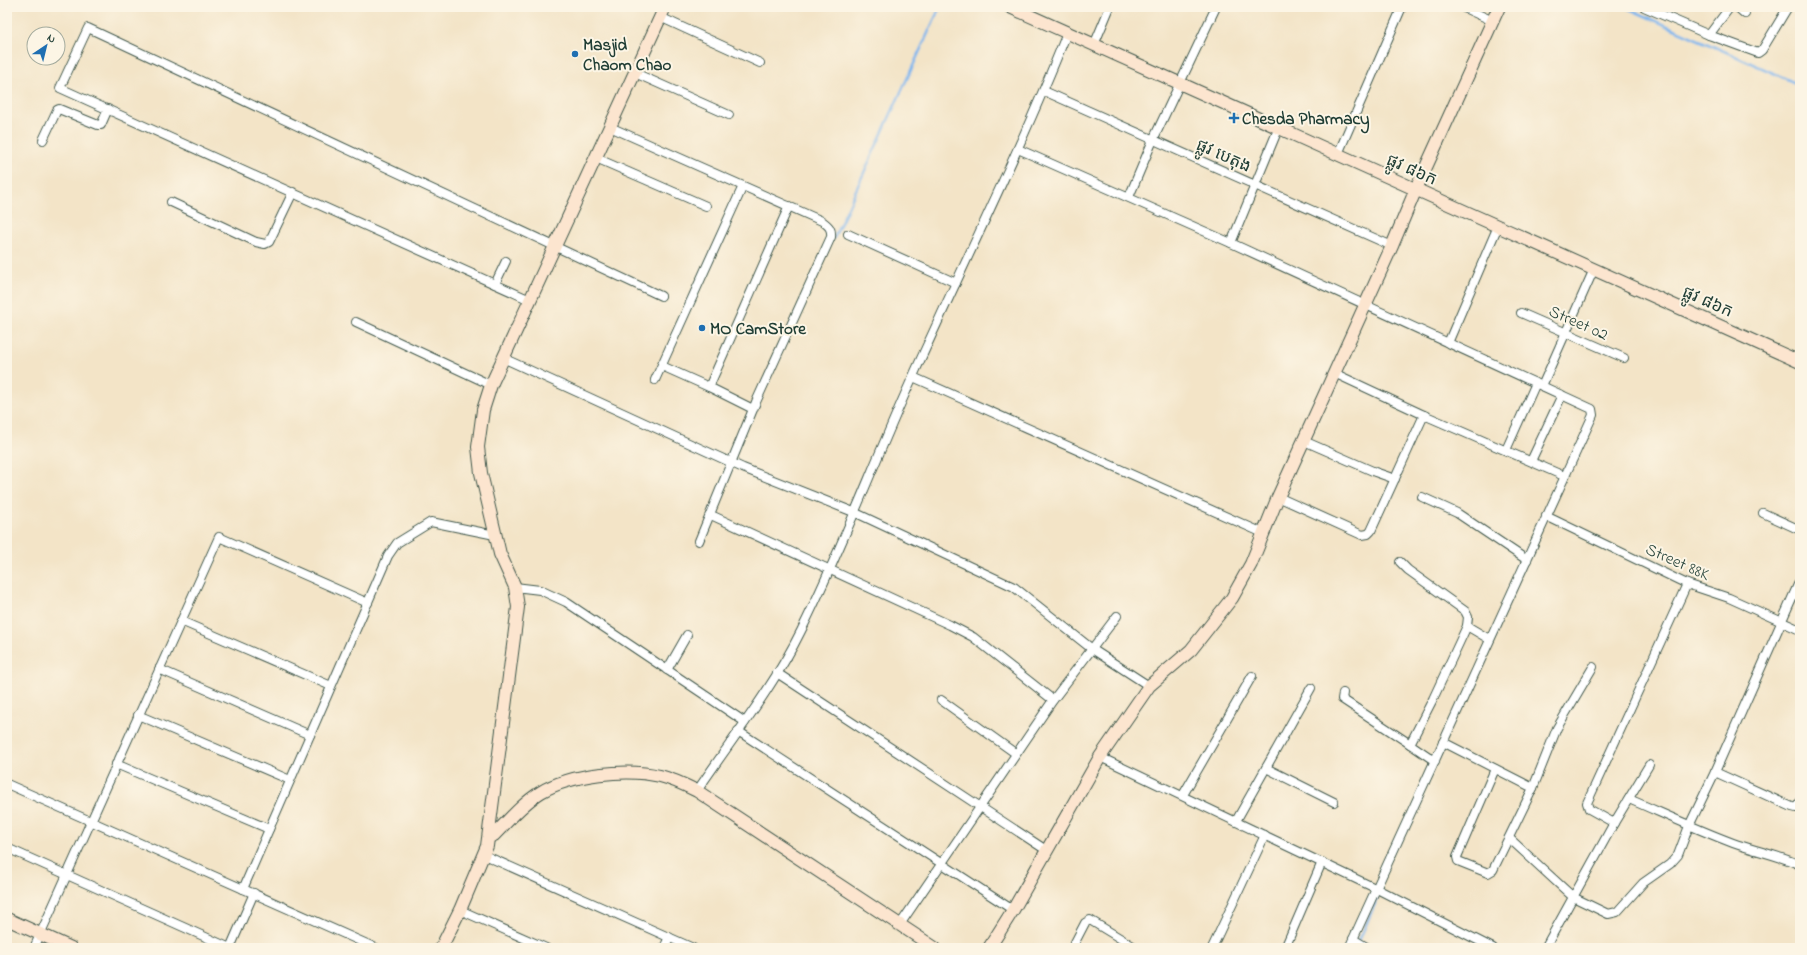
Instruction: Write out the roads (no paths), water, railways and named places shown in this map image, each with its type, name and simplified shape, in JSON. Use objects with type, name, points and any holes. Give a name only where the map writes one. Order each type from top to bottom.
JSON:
[{"type":"street","name":"ផ្លូវ ៨៦ក","points":[[1010,7],[1800,362]]},
{"type":"street","points":[[1094,45],[1110,7]]},
{"type":"street","points":[[1129,198],[1153,140],[1216,7]]},
{"type":"street","points":[[1338,154],[1402,7]]},
{"type":"street","points":[[1462,7],[1493,21]]},
{"type":"street","points":[[989,948],[1013,910],[1100,756],[1149,686],[1191,650],[1232,598],[1251,564],[1278,498],[1366,306],[1416,189],[1499,7]]},
{"type":"street","points":[[1644,7],[1655,9],[1709,35],[1758,53],[1762,50],[1788,7]]},
{"type":"street","points":[[1709,35],[1730,7]]},
{"type":"street","points":[[1737,7],[1745,14]]},
{"type":"street","points":[[440,948],[460,910],[484,855],[489,837],[518,608],[515,587],[503,561],[481,473],[478,447],[483,410],[491,385],[662,12],[760,63]]},
{"type":"street","points":[[530,300],[60,88],[88,28],[554,245],[583,261],[660,296]]},
{"type":"street","points":[[697,791],[745,722],[777,673],[801,632],[856,512],[913,377],[1044,91],[1067,33]]},
{"type":"street","points":[[635,73],[729,115]]},
{"type":"street","name":"ផ្លូវ បេតុង","points":[[1044,91],[1392,246]]},
{"type":"street","points":[[43,140],[57,110],[59,109],[98,125],[101,124],[108,109]]},
{"type":"street","points":[[610,127],[822,221],[830,229],[831,238],[753,409],[711,515],[699,540]]},
{"type":"street","points":[[1231,243],[1279,127]]},
{"type":"street","points":[[1018,149],[1231,243],[1592,409],[1592,415],[1527,560],[1489,639],[1444,742],[1375,888],[1359,943],[1348,948]]},
{"type":"street","points":[[596,158],[706,206]]},
{"type":"street","points":[[655,380],[743,186]]},
{"type":"street","points":[[171,202],[256,242],[265,244],[269,242],[293,192]]},
{"type":"street","points":[[709,387],[789,206]]},
{"type":"street","points":[[1448,343],[1498,226]]},
{"type":"street","points":[[848,234],[956,284]]},
{"type":"street","points":[[495,284],[506,261]]},
{"type":"street","points":[[1506,450],[1566,332],[1594,269]]},
{"type":"street","name":"Street 02","points":[[1521,313],[1624,358]]},
{"type":"street","points":[[356,322],[491,385]]},
{"type":"street","points":[[503,358],[732,462],[856,512],[1014,587],[1092,649],[1149,686]]},
{"type":"street","points":[[662,366],[753,409]]},
{"type":"street","points":[[1334,373],[1424,415],[1564,476]]},
{"type":"street","points":[[913,377],[1263,533]]},
{"type":"street","points":[[1531,461],[1562,395]]},
{"type":"street","points":[[1278,498],[1362,535],[1368,534],[1371,531],[1424,415]]},
{"type":"street","points":[[1304,441],[1375,472],[1395,479]]},
{"type":"street","points":[[1422,497],[1457,513],[1527,560]]},
{"type":"street","points":[[1763,513],[1800,530]]},
{"type":"street","points":[[711,515],[973,637],[1052,700]]},
{"type":"street","name":"Street 88K","points":[[1546,516],[1687,584],[1729,598],[1800,630]]},
{"type":"street","points":[[243,889],[388,556],[396,543],[431,522],[496,536]]},
{"type":"street","points":[[34,948],[218,537],[368,603]]},
{"type":"street","points":[[1400,562],[1408,570],[1466,611],[1468,617],[1467,626],[1410,744]]},
{"type":"street","points":[[1509,838],[1573,897],[1608,914],[1617,912],[1643,882],[1670,864],[1678,855],[1689,826],[1715,772],[1800,582]]},
{"type":"street","points":[[1614,823],[1588,809],[1587,803],[1687,584]]},
{"type":"street","points":[[515,587],[540,590],[566,602],[745,722]]},
{"type":"street","points":[[898,926],[1052,700],[1117,616]]},
{"type":"street","points":[[181,621],[331,686]]},
{"type":"street","points":[[1467,626],[1489,639]]},
{"type":"street","points":[[667,670],[687,636]]},
{"type":"street","points":[[1496,769],[1457,857],[1458,861],[1488,873],[1493,870],[1533,788],[1557,728],[1593,667]]},
{"type":"street","points":[[159,669],[310,735]]},
{"type":"street","points":[[777,673],[980,805],[1046,850]]},
{"type":"street","points":[[1182,795],[1252,676]]},
{"type":"street","points":[[1236,821],[1311,688]]},
{"type":"street","points":[[1342,693],[1342,700],[1435,761]]},
{"type":"street","points":[[941,700],[1016,753]]},
{"type":"street","points":[[138,715],[290,780]]},
{"type":"street","points":[[738,731],[1013,910]]},
{"type":"street","points":[[1444,742],[1533,788]]},
{"type":"street","points":[[1100,756],[1322,862],[1493,948]]},
{"type":"street","points":[[116,764],[269,829]]},
{"type":"street","points":[[1545,948],[1614,823],[1649,765]]},
{"type":"street","points":[[1266,768],[1334,802]]},
{"type":"street","points":[[1715,772],[1792,807],[1796,808],[1800,802]]},
{"type":"street","points":[[489,837],[494,835],[517,811],[542,791],[560,784],[579,779],[612,774],[644,773],[675,780],[697,791],[898,926],[935,948]]},
{"type":"street","points":[[7,784],[376,948]]},
{"type":"street","points":[[1629,799],[1689,826],[1735,843],[1788,859],[1800,865]]},
{"type":"street","points":[[1212,948],[1265,835]]},
{"type":"street","points":[[7,848],[230,948],[254,893]]},
{"type":"street","points":[[484,855],[693,948]]},
{"type":"street","points":[[1285,948],[1322,862]]},
{"type":"street","points":[[460,910],[546,948]]},
{"type":"street","points":[[7,919],[71,948]]},
{"type":"street","points":[[1072,948],[1085,923],[1090,920],[1136,948]]},
{"type":"street","points":[[664,948],[669,937]]},
{"type":"waterway","points":[[834,238],[940,7]]},
{"type":"waterway","points":[[1625,7],[1800,85]]},
{"type":"waterway","points":[[1356,948],[1377,899]]},
{"type":"place","name":"Masjid Chaom Chao","points":[[575,54]]},
{"type":"place","name":"Chesda Pharmacy","points":[[1234,118]]},
{"type":"place","name":"MO CamStore","points":[[702,328]]}]
